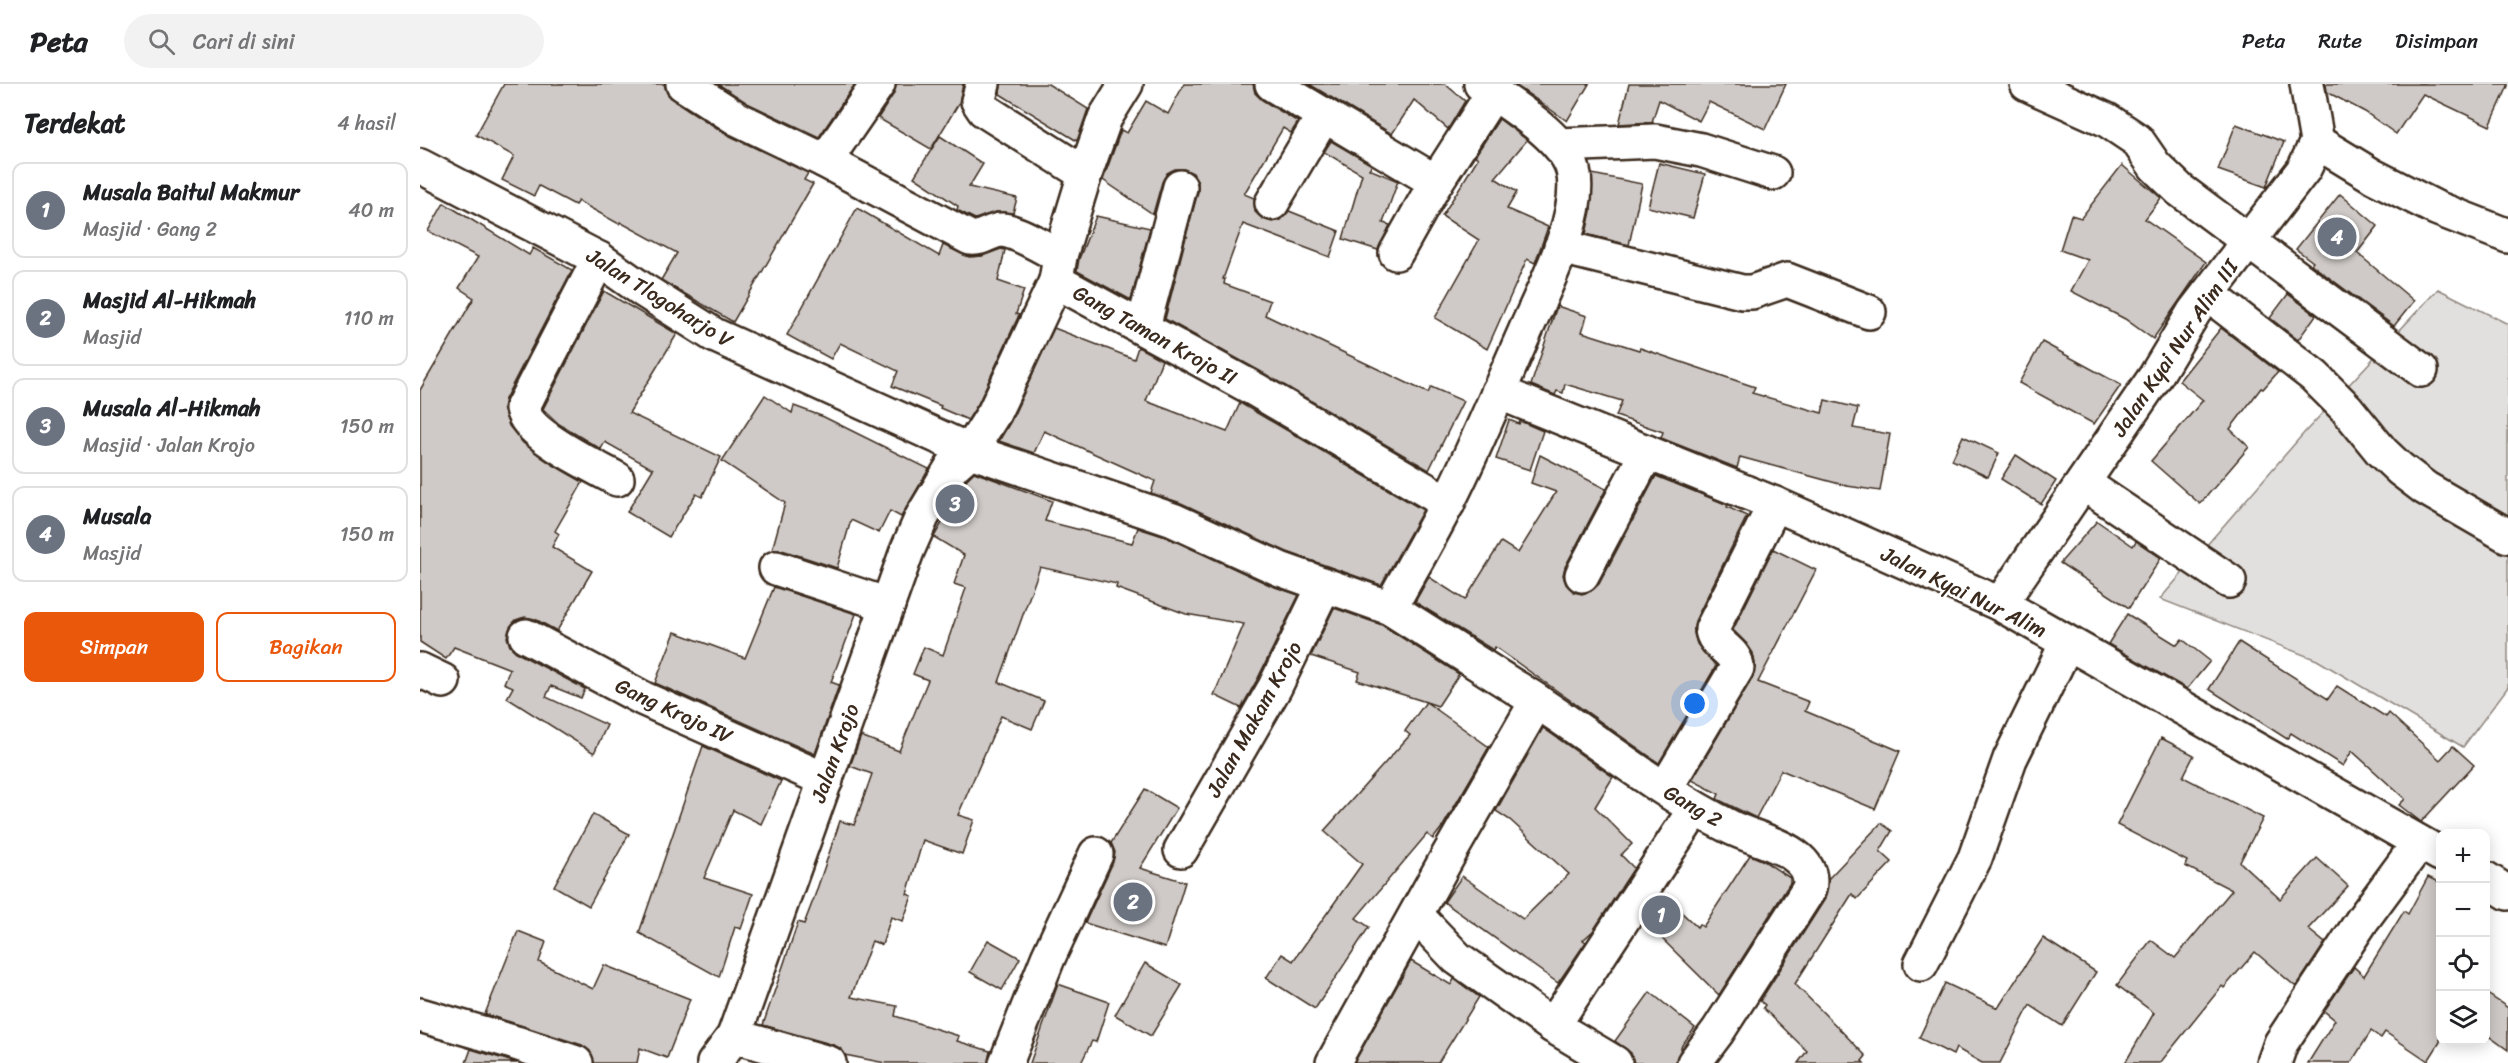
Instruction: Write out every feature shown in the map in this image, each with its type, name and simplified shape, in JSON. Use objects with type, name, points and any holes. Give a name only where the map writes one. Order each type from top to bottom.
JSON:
[{"type":"street","points":[[683,84],[738,119],[830,155],[970,238],[977,239],[995,231],[1007,231],[1058,268]]},
{"type":"street","points":[[830,155],[878,84]]},
{"type":"street","points":[[983,84],[978,101],[984,110],[1085,174]]},
{"type":"street","name":"Gang Taman Krojo II","points":[[1126,84],[1106,118],[1085,174],[1058,268],[1143,327],[1256,390],[1448,503]]},
{"type":"street","points":[[1272,84],[1436,182]]},
{"type":"street","points":[[2027,84],[2107,120],[2137,140],[2155,166],[2180,190],[2250,240],[2421,370]]},
{"type":"street","points":[[2307,84],[2318,142],[2373,176],[2436,208],[2508,236]]},
{"type":"street","points":[[1390,608],[1448,503],[1561,247],[1568,226],[1575,184],[1573,168],[1558,145],[1487,88],[1396,253]]},
{"type":"street","points":[[1272,203],[1324,115]]},
{"type":"street","points":[[1558,145],[1655,141],[1701,150],[1773,173]]},
{"type":"street","name":"Jalan Kyai Nur Alim III","points":[[2000,604],[2155,377],[2194,312],[2304,169],[2318,142]]},
{"type":"street","name":"Jalan Tlogoharjo V","points":[[420,166],[599,259],[714,335],[970,451],[1173,520],[1280,569],[1324,586]]},
{"type":"street","points":[[1143,327],[1180,187]]},
{"type":"street","points":[[1561,247],[1742,292],[1752,292],[1787,280],[1869,312]]},
{"type":"street","points":[[599,259],[522,408],[528,422],[544,436],[617,479]]},
{"type":"street","name":"Jalan Krojo","points":[[714,1063],[734,1036],[771,926],[922,517],[952,467],[970,451],[994,413],[1058,268]]},
{"type":"street","points":[[2208,294],[2314,376],[2348,409],[2382,452],[2400,469],[2425,488],[2508,536]]},
{"type":"street","name":"Jalan Kyai Nur Alim","points":[[1498,392],[1776,504],[2000,604],[2430,849]]},
{"type":"street","points":[[1582,575],[1647,452]]},
{"type":"street","points":[[2083,483],[2229,581]]},
{"type":"street","points":[[1665,789],[1737,668],[1736,660],[1713,637],[1712,629],[1776,504]]},
{"type":"street","points":[[776,568],[888,605]]},
{"type":"street","name":"Gang 2","points":[[1324,586],[1390,608],[1537,701],[1620,761],[1695,809],[1733,829],[1795,855],[1809,869],[1811,879],[1809,889],[1694,1063]]},
{"type":"street","name":"Jalan Makam Krojo","points":[[1181,850],[1275,687],[1324,586]]},
{"type":"street","name":"Gang Krojo IV","points":[[526,636],[644,699],[826,780]]},
{"type":"street","points":[[1921,964],[1975,858],[2010,759],[2067,643]]},
{"type":"street","points":[[1333,1063],[1448,855],[1537,701]]},
{"type":"street","points":[[1553,1026],[1695,809]]},
{"type":"street","points":[[2274,1063],[2281,1043],[2363,919],[2430,849]]},
{"type":"street","points":[[1006,1063],[1048,958],[1096,854]]},
{"type":"street","points":[[1416,915],[1457,958],[1553,1026],[1615,1063]]},
{"type":"street","points":[[420,1015],[512,1053],[576,1063]]},
{"type":"street","points":[[734,1036],[829,1063]]},
{"type":"shaded area","points":[[2438,289],[2508,324],[2508,687],[2463,747],[2317,660],[2160,599],[2304,433]]},
{"type":"building","points":[[504,84],[664,84],[673,100],[728,135],[808,173],[804,180],[813,184],[733,322],[661,280],[677,253],[578,201],[575,205],[539,186],[534,196],[502,180],[514,156],[476,135]]},
{"type":"building","points":[[718,84],[855,84],[819,137],[747,103]]},
{"type":"building","points":[[896,84],[963,84],[959,103],[931,149],[878,118],[893,95]]},
{"type":"building","points":[[1001,84],[1048,84],[1088,109],[1077,141],[1000,94]]},
{"type":"building","points":[[1184,84],[1253,84],[1255,93],[1262,100],[1298,122],[1291,133],[1283,128],[1244,194],[1254,198],[1255,212],[1263,219],[1272,222],[1281,220],[1289,211],[1339,231],[1330,257],[1243,224],[1223,279],[1225,279],[1224,284],[1270,301],[1265,315],[1428,393],[1431,387],[1463,401],[1429,470],[1265,374],[1165,319],[1186,237],[1188,237],[1186,236],[1198,192],[1198,182],[1193,173],[1184,169],[1175,169],[1167,173],[1162,182],[1153,214],[1103,180],[1121,130],[1127,133],[1146,101],[1168,114]]},
{"type":"building","points":[[1309,84],[1445,84],[1465,101],[1448,129],[1414,100],[1392,134]]},
{"type":"building","points":[[1514,84],[1589,84],[1567,121]]},
{"type":"building","points":[[1629,84],[1786,84],[1765,129],[1709,102],[1699,121],[1659,100],[1652,122],[1619,124]]},
{"type":"building","points":[[2326,84],[2508,84],[2508,86],[2490,126],[2423,94],[2396,134],[2365,112],[2327,92]]},
{"type":"building","points":[[1499,119],[1527,140],[1495,178],[1517,192],[1507,209],[1548,227],[1535,263],[1527,259],[1487,349],[1435,318],[1479,240],[1442,216],[1478,158],[1475,156]]},
{"type":"building","points":[[2236,124],[2284,142],[2266,187],[2218,170]]},
{"type":"building","points":[[940,136],[983,164],[969,187],[1017,198],[1013,213],[996,212],[975,219],[957,210],[958,206],[914,177]]},
{"type":"building","points":[[1331,141],[1372,165],[1369,169],[1398,181],[1383,223],[1390,225],[1378,250],[1343,239],[1362,174],[1324,152]]},
{"type":"building","points":[[1659,163],[1705,174],[1693,218],[1648,207]]},
{"type":"building","points":[[2122,165],[2161,198],[2145,219],[2206,262],[2153,339],[2125,319],[2071,291],[2088,260],[2060,250],[2071,215],[2081,218]]},
{"type":"building","points":[[1592,174],[1642,184],[1629,245],[1586,234],[1591,211]]},
{"type":"building","points":[[2340,194],[2378,226],[2357,253],[2414,301],[2394,326],[2311,264],[2313,262],[2296,249]]},
{"type":"building","points":[[444,203],[529,255],[533,248],[572,270],[505,399],[503,408],[509,426],[523,443],[552,464],[583,482],[555,531],[559,534],[552,547],[592,571],[557,631],[535,619],[525,617],[516,620],[510,627],[507,637],[510,646],[517,653],[585,689],[581,698],[551,686],[546,697],[607,725],[594,753],[507,698],[513,687],[504,683],[510,669],[454,647],[446,659],[420,642],[420,390],[474,298],[459,288],[478,257],[428,231]]},
{"type":"building","points":[[857,208],[939,256],[943,245],[969,257],[1005,250],[998,281],[1024,290],[1016,314],[1019,315],[978,404],[968,420],[892,386],[898,371],[840,343],[831,359],[787,335]]},
{"type":"building","points":[[1096,216],[1150,228],[1131,300],[1077,271],[1079,259]]},
{"type":"building","points":[[604,291],[677,334],[629,413],[721,457],[702,497],[696,494],[669,537],[627,512],[653,469],[605,442],[601,449],[559,424],[543,409]]},
{"type":"building","points":[[2288,294],[2316,315],[2298,340],[2270,318]]},
{"type":"building","points":[[1557,306],[1587,316],[1582,332],[1639,350],[1640,348],[1755,387],[1752,393],[1822,413],[1825,400],[1858,408],[1853,428],[1890,434],[1880,491],[1847,486],[1740,457],[1737,468],[1661,438],[1663,432],[1616,416],[1622,401],[1565,384],[1563,393],[1557,391],[1555,395],[1531,385]]},
{"type":"building","points":[[1054,328],[1134,359],[1138,347],[1162,360],[1146,401],[1227,432],[1240,403],[1423,510],[1381,585],[1287,552],[1181,503],[1151,493],[1155,481],[1044,431],[1034,453],[999,441],[1011,421]]},
{"type":"building","points":[[2221,328],[2278,372],[2263,389],[2261,388],[2230,429],[2249,447],[2200,504],[2151,461],[2203,400],[2179,381]]},
{"type":"building","points":[[2042,342],[2121,385],[2094,424],[2019,383]]},
{"type":"building","points":[[765,395],[792,413],[794,406],[824,417],[929,469],[901,517],[890,511],[879,533],[851,520],[837,568],[782,550],[772,550],[785,503],[722,461]]},
{"type":"building","points":[[1509,420],[1519,424],[1520,421],[1543,431],[1530,470],[1496,459]]},
{"type":"building","points":[[1963,436],[1999,453],[1988,477],[1952,460]]},
{"type":"building","points":[[1540,455],[1606,489],[1565,567],[1563,575],[1566,584],[1574,592],[1582,594],[1591,591],[1599,584],[1656,476],[1728,505],[1727,507],[1747,516],[1695,621],[1694,633],[1697,644],[1716,666],[1659,763],[1495,647],[1493,650],[1415,602],[1429,577],[1465,600],[1501,542],[1518,553],[1556,492],[1531,483]]},
{"type":"building","points":[[2016,455],[2056,481],[2041,504],[2001,479]]},
{"type":"building","points":[[974,472],[1052,501],[1045,521],[1132,543],[1138,528],[1166,537],[1272,586],[1299,595],[1241,708],[1214,695],[1244,624],[1186,614],[1116,588],[1117,584],[1040,567],[999,682],[1044,701],[1032,729],[1001,716],[958,815],[974,820],[962,854],[923,840],[907,894],[912,896],[903,921],[891,917],[882,945],[872,941],[851,997],[897,1006],[895,1016],[959,1036],[957,1041],[990,1051],[988,1063],[885,1063],[845,1055],[834,1045],[763,1025],[798,922],[804,924],[840,821],[854,825],[872,774],[850,766],[861,736],[899,751],[928,680],[913,674],[924,647],[943,655],[966,588],[954,584],[964,555],[934,537],[967,479]]},
{"type":"building","points":[[2097,521],[2133,546],[2136,541],[2161,558],[2129,608],[2060,563]]},
{"type":"building","points":[[1773,549],[1816,570],[1758,682],[1809,702],[1805,711],[1900,751],[1875,809],[1781,770],[1756,818],[1717,799],[1719,794],[1692,780],[1753,677],[1755,665],[1753,653],[1733,630]]},
{"type":"building","points":[[774,587],[856,614],[831,682],[839,685],[815,754],[655,683],[675,632],[745,658]]},
{"type":"building","points":[[1334,608],[1382,625],[1459,674],[1438,706],[1357,680],[1360,672],[1311,656]]},
{"type":"building","points":[[2127,614],[2177,645],[2182,639],[2210,661],[2187,689],[2108,644]]},
{"type":"building","points":[[2239,642],[2328,699],[2337,686],[2386,717],[2389,713],[2440,760],[2453,746],[2474,765],[2421,822],[2399,805],[2405,799],[2352,751],[2343,766],[2291,733],[2287,739],[2209,689]]},
{"type":"building","points":[[1426,702],[1489,747],[1433,839],[1427,834],[1356,918],[1369,927],[1315,1009],[1266,978],[1282,954],[1293,961],[1362,864],[1324,831],[1410,735],[1405,731]]},
{"type":"building","points":[[1543,728],[1613,777],[1595,807],[1632,844],[1621,855],[1634,868],[1593,931],[1583,940],[1586,942],[1558,983],[1444,902],[1462,876],[1523,919],[1569,874],[1510,820],[1496,811]]},
{"type":"building","points":[[2161,738],[2194,755],[2183,777],[2263,818],[2240,862],[2280,899],[2317,858],[2348,886],[2308,929],[2325,943],[2296,987],[2255,952],[2224,988],[2222,986],[2160,1063],[2125,1063],[2154,1013],[2117,985],[2151,940],[2175,958],[2232,890],[2185,866],[2187,861],[2117,825]]},
{"type":"building","points":[[703,746],[781,781],[761,824],[733,810],[704,878],[753,894],[741,929],[735,927],[719,977],[639,933]]},
{"type":"building","points":[[1145,789],[1177,808],[1140,868],[1185,882],[1165,948],[1085,923],[1113,862],[1115,852],[1111,843]]},
{"type":"building","points":[[593,814],[629,834],[589,906],[554,886]]},
{"type":"building","points":[[1881,823],[1892,831],[1880,851],[1892,862],[1857,899],[1852,894],[1795,984],[1866,1056],[1862,1061],[1864,1063],[1798,1063],[1807,1051],[1763,1008],[1765,1005],[1760,1001],[1825,899],[1828,879]]},
{"type":"building","points":[[1750,855],[1790,878],[1790,883],[1719,995],[1644,921],[1662,894],[1697,927],[1699,924],[1703,927]]},
{"type":"building","points":[[2428,877],[2436,881],[2436,1045],[2438,1045],[2428,1061],[2385,1032],[2381,1038],[2371,1031],[2351,1063],[2308,1063],[2335,1020],[2324,1011],[2354,967],[2364,976],[2404,911],[2408,914]]},
{"type":"building","points":[[518,931],[546,942],[539,962],[593,989],[604,965],[690,999],[667,1058],[640,1048],[637,1063],[594,1063],[590,1051],[582,1045],[485,1014]]},
{"type":"building","points":[[2043,938],[2096,972],[2062,1026],[2030,1005],[2000,1063],[1982,1063],[1956,1048],[1953,1055],[1919,1038],[1945,983],[1998,1008]]},
{"type":"building","points":[[988,940],[1020,958],[1002,990],[970,972]]},
{"type":"building","points":[[1411,961],[1451,985],[1454,979],[1479,997],[1438,1063],[1354,1063]]},
{"type":"building","points":[[1145,963],[1182,985],[1151,1036],[1115,1015]]},
{"type":"building","points":[[1058,984],[1109,1002],[1096,1042],[1092,1041],[1081,1063],[1030,1063]]},
{"type":"building","points":[[1650,992],[1695,1028],[1682,1045],[1676,1063],[1634,1063],[1631,1053],[1615,1041]]},
{"type":"building","points":[[2490,996],[2508,1008],[2508,1050],[2490,1037]]},
{"type":"building","points":[[471,1049],[510,1061],[517,1063],[466,1063]]},
{"type":"place","name":"Musala","points":[[2337,237]]},
{"type":"place","name":"Musala Al-Hikmah","points":[[955,504]]},
{"type":"place","name":"Masjid Al-Hikmah","points":[[1133,902]]},
{"type":"place","name":"Musala Baitul Makmur","points":[[1661,915]]}]
